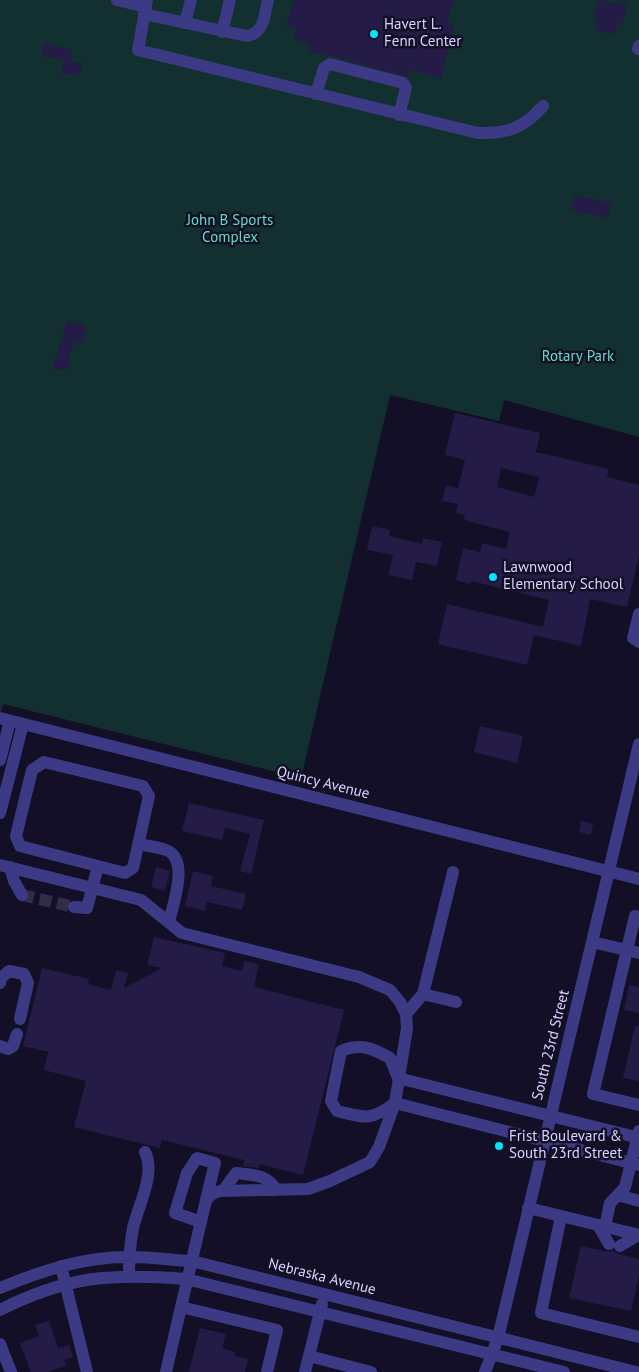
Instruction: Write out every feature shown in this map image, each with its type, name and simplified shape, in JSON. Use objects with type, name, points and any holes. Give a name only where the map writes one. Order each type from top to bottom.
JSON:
[{"type":"street","points":[[117,0],[146,7],[185,24],[247,36],[258,32],[268,0]]},
{"type":"street","points":[[185,24],[191,0]]},
{"type":"street","points":[[222,32],[230,0]]},
{"type":"street","points":[[146,7],[138,50],[456,129],[492,134],[512,131],[535,115],[543,106]]},
{"type":"street","points":[[316,94],[324,68],[330,64],[403,82],[406,88],[399,115]]},
{"type":"street","points":[[639,614],[633,638],[639,642]]},
{"type":"street","points":[[0,760],[5,719]]},
{"type":"street","name":"Quincy Avenue","points":[[5,719],[639,878]]},
{"type":"street","points":[[21,816],[0,812],[23,724]]},
{"type":"street","name":"South 23rd Street","points":[[484,1372],[498,1338],[639,744]]},
{"type":"street","points":[[44,762],[143,786],[149,796],[139,844],[133,868],[125,873],[20,846],[16,836],[32,770],[44,762]]},
{"type":"street","points":[[139,844],[167,850],[175,856],[180,871],[169,922]]},
{"type":"street","points":[[5,866],[141,900],[182,933],[359,977],[390,990],[406,1014],[407,1028],[395,1103],[379,1147],[370,1162],[308,1189],[223,1191],[212,1194],[206,1200]]},
{"type":"street","points":[[5,866],[22,895]]},
{"type":"street","points":[[74,907],[87,908],[94,888],[98,866]]},
{"type":"street","points":[[406,1014],[423,994],[453,872]]},
{"type":"street","points":[[639,917],[635,916],[633,952],[594,1094],[639,1105]]},
{"type":"street","points":[[592,942],[633,952]]},
{"type":"street","points":[[0,983],[1,978],[9,970],[24,974],[28,982],[20,1019]]},
{"type":"street","points":[[423,994],[456,1002]]},
{"type":"street","points":[[0,1046],[8,1049],[13,1046],[16,1034]]},
{"type":"street","points":[[398,1078],[390,1058],[365,1046],[352,1047],[341,1051],[331,1101],[337,1111],[358,1116],[378,1115],[395,1103],[635,1164]]},
{"type":"street","points":[[398,1078],[638,1136],[635,1164],[625,1188],[610,1203],[602,1226]]},
{"type":"street","points":[[129,1276],[129,1257],[148,1166],[145,1152]]},
{"type":"street","points":[[166,1372],[186,1280],[215,1163],[197,1158],[187,1173],[175,1213],[200,1222]]},
{"type":"street","points":[[618,1195],[639,1201]]},
{"type":"street","points":[[528,1208],[639,1235]]},
{"type":"street","points":[[561,1216],[541,1313],[639,1337]]},
{"type":"street","points":[[602,1226],[614,1245],[639,1235]]},
{"type":"street","name":"Nebraska Avenue","points":[[0,1288],[61,1266],[129,1257],[192,1261],[636,1372]]},
{"type":"street","points":[[61,1266],[87,1372]]},
{"type":"street","points":[[0,1310],[33,1293],[90,1278],[129,1276],[186,1280],[564,1372]]},
{"type":"street","points":[[305,1372],[324,1294]]},
{"type":"street","points":[[181,1307],[277,1330],[268,1372]]},
{"type":"street","points":[[0,1344],[11,1372]]},
{"type":"street","points":[[309,1356],[371,1372]]},
{"type":"green space","name":"John B Sports Complex","points":[[0,0],[639,0],[639,437],[504,400],[499,421],[390,395],[301,778],[3,704],[0,717]]},
{"type":"building","name":"Havert L. Fenn Center","points":[[293,0],[453,0],[447,23],[454,25],[441,78],[409,70],[408,77],[332,56],[309,52],[311,46],[294,39],[297,28],[286,26]]},
{"type":"building","points":[[598,0],[627,5],[622,25],[618,24],[615,34],[595,30],[598,19],[594,18]]},
{"type":"building","points":[[44,43],[72,50],[70,61],[82,63],[79,76],[61,73],[64,60],[41,55]]},
{"type":"building","points":[[575,195],[611,203],[608,218],[571,210]]},
{"type":"building","points":[[67,321],[86,325],[82,342],[74,340],[67,371],[53,368]]},
{"type":"building","points":[[455,413],[540,433],[536,452],[609,469],[607,477],[639,485],[639,556],[627,607],[590,599],[581,646],[534,635],[527,665],[438,644],[447,604],[543,627],[549,600],[471,581],[471,584],[456,580],[463,548],[480,552],[482,543],[506,549],[510,532],[464,520],[465,515],[456,513],[458,504],[442,501],[446,485],[458,488],[465,460],[445,455]],"holes":[[[501,468],[539,477],[534,497],[497,487]]]},
{"type":"building","points":[[372,526],[390,530],[389,536],[422,544],[423,538],[442,542],[437,566],[416,562],[412,580],[388,575],[393,555],[367,550]]},
{"type":"building","points":[[480,726],[523,736],[517,763],[474,752]]},
{"type":"building","points":[[189,803],[264,820],[251,874],[240,871],[250,834],[225,828],[222,840],[182,831]]},
{"type":"building","points":[[581,821],[593,824],[591,835],[579,832]]},
{"type":"building","points":[[156,867],[170,871],[165,891],[151,887]]},
{"type":"building","points":[[193,871],[213,876],[211,886],[246,894],[242,910],[207,902],[205,911],[185,906]]},
{"type":"building","points":[[154,937],[225,953],[222,966],[242,971],[244,961],[259,964],[254,987],[344,1010],[303,1175],[259,1164],[259,1168],[243,1166],[244,1160],[162,1140],[160,1148],[74,1127],[86,1081],[44,1070],[48,1052],[23,1046],[42,968],[89,979],[88,984],[111,990],[116,970],[128,973],[124,988],[162,968],[147,965]]},
{"type":"building","points":[[629,985],[639,987],[639,1013],[624,1010]]},
{"type":"building","points":[[635,1026],[639,1026],[639,1081],[623,1078]]},
{"type":"building","points":[[581,1246],[609,1252],[613,1251],[639,1259],[639,1276],[631,1311],[569,1298]]},
{"type":"building","points":[[49,1321],[58,1348],[69,1345],[73,1357],[64,1360],[66,1366],[47,1372],[31,1372],[20,1343],[39,1336],[35,1325]]},
{"type":"building","points":[[200,1328],[226,1334],[222,1348],[235,1352],[234,1356],[248,1359],[245,1372],[189,1372]]},
{"type":"tunnel","points":[[22,895],[74,907]]},
{"type":"place","name":"Havert L. Fenn Center","points":[[374,34]]},
{"type":"place","name":"Lawnwood Elementary School","points":[[493,577]]},
{"type":"place","name":"Frist Boulevard & South 23rd Street","points":[[499,1146]]},
{"type":"park label","name":"Rotary Park","points":[[578,357]]}]
